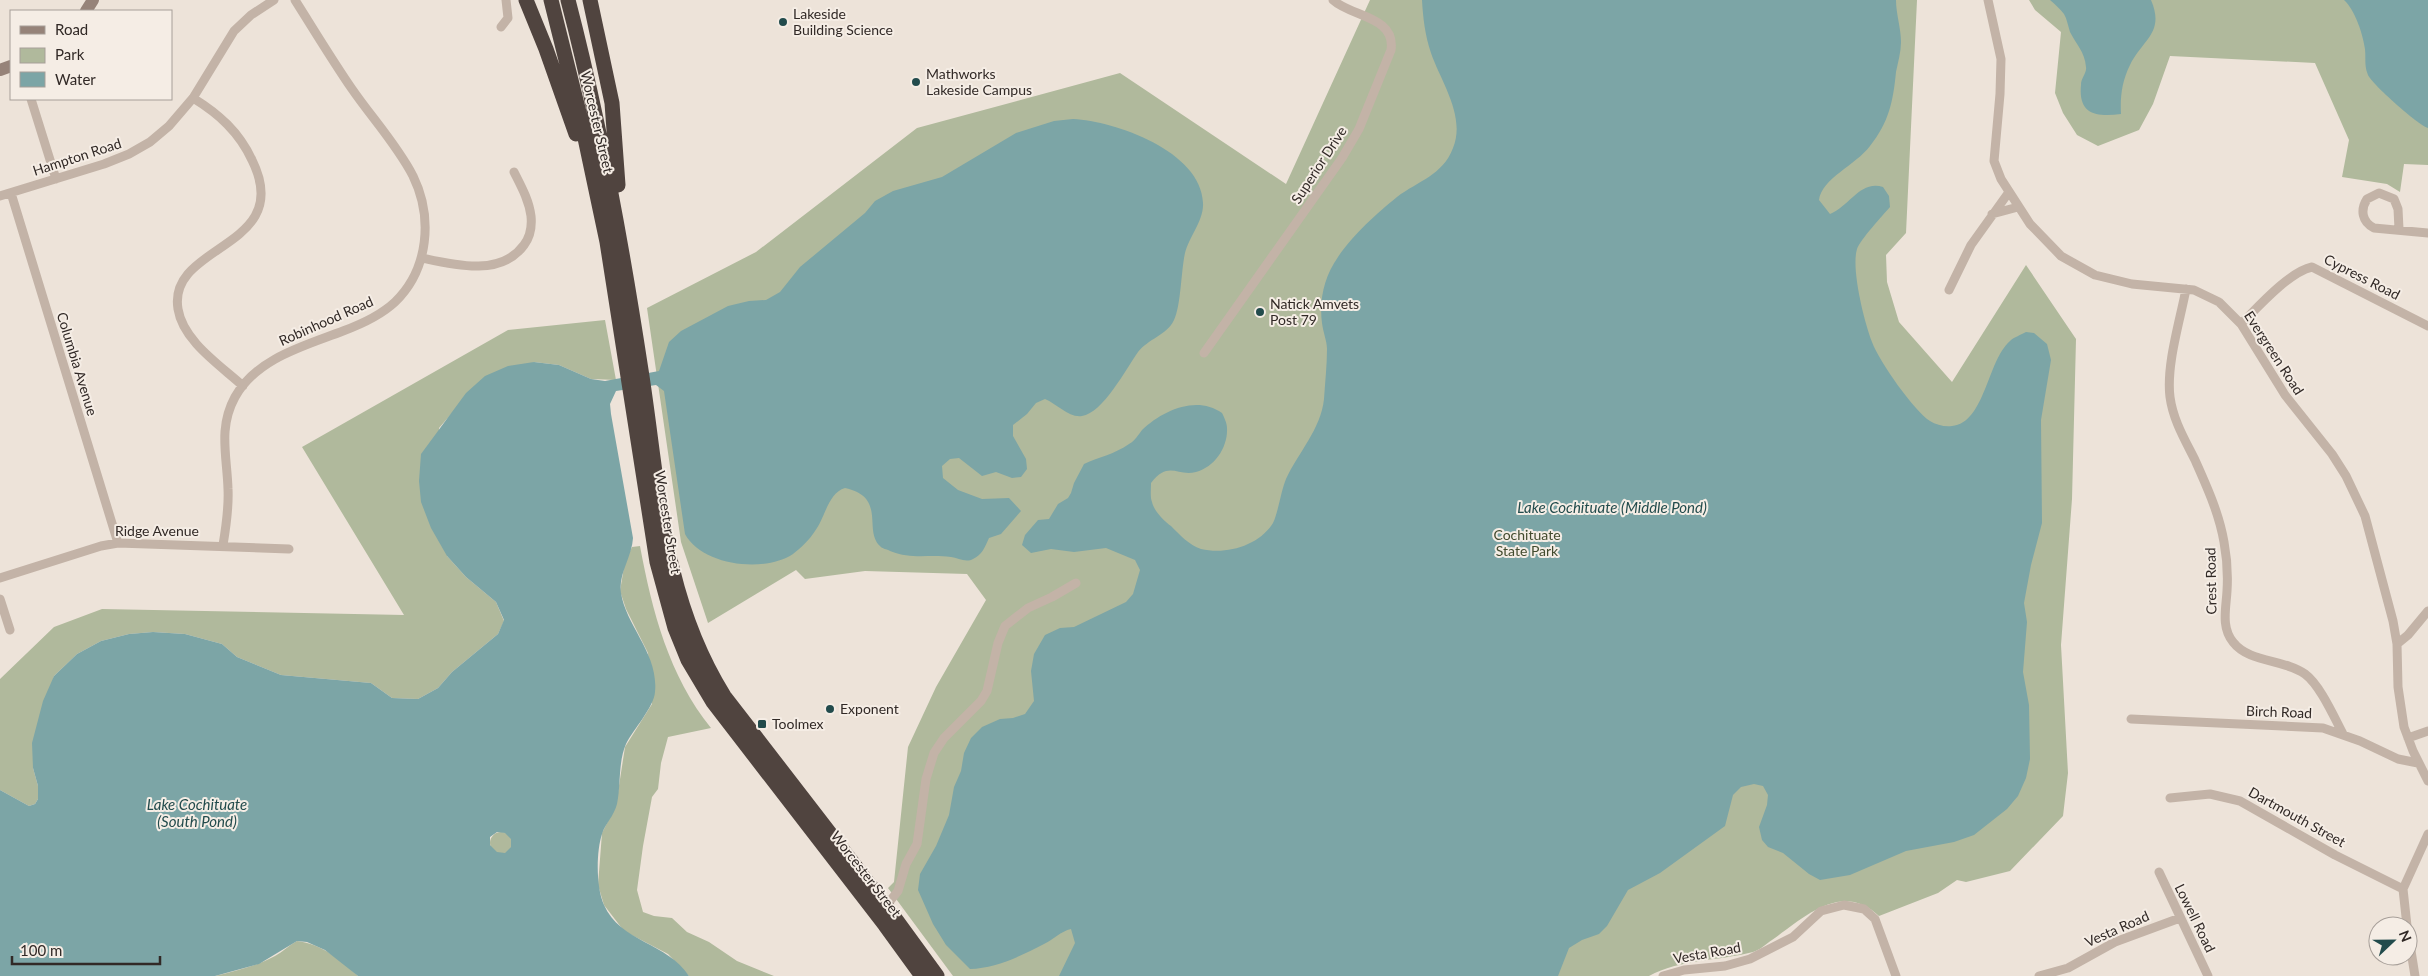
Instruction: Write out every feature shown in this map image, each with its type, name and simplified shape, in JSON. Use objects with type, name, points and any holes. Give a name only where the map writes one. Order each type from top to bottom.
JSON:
[{"type":"highway","points":[[526,0],[554,70],[599,202]]},
{"type":"highway","name":"Worcester Street","points":[[551,0],[599,202],[635,372],[671,568],[686,619],[700,652],[730,703],[886,906],[937,976]]},
{"type":"highway","name":"Worcester Street","points":[[568,0],[604,154],[624,261],[635,372]]},
{"type":"highway","points":[[590,0],[612,103],[624,261]]},
{"type":"highway","name":"Worcester Street","points":[[639,396],[661,579],[675,628],[688,660],[723,716],[874,910],[922,976]]},
{"type":"street","name":"Hampton Road","points":[[0,196],[104,164],[141,148],[170,126],[193,98],[234,31],[251,15],[274,0]]},
{"type":"street","name":"Robinhood Road","points":[[223,545],[228,500],[224,431],[231,406],[243,386],[261,368],[282,356],[365,322],[386,309],[408,286],[422,258],[425,234],[424,210],[412,175],[347,81],[295,0]]},
{"type":"street","points":[[501,28],[508,14],[506,0]]},
{"type":"street","name":"Superior Drive","points":[[1204,354],[1347,151],[1359,129],[1390,50],[1390,36],[1379,22],[1333,0]]},
{"type":"street","name":"Evergreen Road","points":[[1988,0],[2001,59],[1994,162],[2018,207],[2036,231],[2054,250],[2068,261],[2095,275],[2132,284],[2186,289],[2211,296],[2241,324],[2285,395],[2332,454],[2358,498],[2371,537],[2397,644],[2400,703],[2408,738],[2418,763],[2428,780]]},
{"type":"street","points":[[193,98],[216,113],[234,130],[254,162],[260,184],[260,205],[252,223],[190,271],[179,287],[178,297],[178,308],[186,330],[243,386]]},
{"type":"street","points":[[30,100],[56,179]]},
{"type":"street","points":[[422,258],[483,266],[503,262],[519,251],[529,235],[531,216],[525,196],[514,172]]},
{"type":"street","points":[[1949,290],[1966,253],[2009,192]]},
{"type":"street","name":"Columbia Avenue","points":[[11,193],[118,543]]},
{"type":"street","points":[[2399,229],[2398,210],[2394,199],[2380,193],[2367,199],[2362,209],[2365,221],[2374,228],[2428,233]]},
{"type":"street","points":[[1992,214],[2018,207]]},
{"type":"street","name":"Cypress Road","points":[[2241,324],[2301,271],[2312,267],[2428,326]]},
{"type":"street","name":"Crest Road","points":[[2186,289],[2170,372],[2170,396],[2178,425],[2206,485],[2219,520],[2226,560],[2224,617],[2228,636],[2233,643],[2247,654],[2287,665],[2306,675],[2317,689],[2344,734]]},
{"type":"street","name":"Ridge Avenue","points":[[0,578],[102,546],[118,543],[223,545],[289,549]]},
{"type":"street","points":[[886,906],[898,891],[906,864],[917,844],[926,779],[934,754],[944,738],[981,701],[988,691],[998,643],[1004,626],[1028,608],[1052,597],[1076,582]]},
{"type":"street","points":[[0,599],[10,630]]},
{"type":"street","points":[[2397,644],[2428,611]]},
{"type":"street","name":"Birch Road","points":[[2131,719],[2311,726],[2344,734],[2398,759],[2418,763]]},
{"type":"street","points":[[2408,738],[2428,731]]},
{"type":"street","name":"Dartmouth Street","points":[[2170,798],[2210,794],[2240,800],[2403,890]]},
{"type":"street","points":[[2406,916],[2403,890],[2428,834]]},
{"type":"street","name":"Lowell Road","points":[[2159,872],[2208,976]]},
{"type":"street","name":"Vesta Road","points":[[1663,976],[1684,970],[1725,966],[1742,962],[1793,937],[1816,915],[1827,909],[1844,905],[1860,907],[1868,912],[1878,924],[1896,976]]},
{"type":"street","name":"Vesta Road","points":[[2039,976],[2068,968],[2115,942],[2180,918]]},
{"type":"green space","name":"Lake Cochituate (Middle Pond)","points":[[1370,0],[1917,0],[1906,233],[1886,255],[1887,282],[1899,322],[1952,382],[2026,265],[2076,339],[2072,499],[2061,645],[2068,773],[2063,816],[2010,871],[1966,882],[1957,880],[1938,893],[1879,916],[1865,906],[1851,901],[1823,906],[1756,951],[1674,966],[1649,976],[953,976],[888,888],[894,882],[908,747],[936,687],[986,600],[967,574],[865,571],[805,579],[796,570],[708,623],[681,542],[647,308],[756,252],[917,128],[1120,73],[1286,184]]},
{"type":"green space","points":[[2029,0],[2428,0],[2428,165],[2404,164],[2400,192],[2387,184],[2342,177],[2349,140],[2315,63],[2170,56],[2153,104],[2139,130],[2098,146],[2077,135],[2063,113],[2055,93],[2061,32],[2035,10]]},
{"type":"green space","points":[[605,320],[616,380],[591,379],[559,365],[534,362],[452,413],[439,428],[447,556],[466,577],[496,602],[504,621],[498,634],[452,672],[438,688],[418,699],[392,698],[371,683],[281,675],[237,657],[222,644],[185,634],[153,632],[129,634],[101,641],[77,654],[54,676],[33,768],[38,786],[38,799],[35,804],[29,806],[0,790],[0,679],[54,627],[102,609],[404,615],[302,447],[508,330]]},
{"type":"green space","points":[[640,546],[650,595],[664,642],[684,687],[696,708],[711,728],[668,737],[661,763],[658,789],[652,797],[643,846],[637,890],[643,912],[654,916],[672,918],[687,932],[709,942],[737,961],[774,976],[689,976],[668,954],[624,931],[604,905],[598,885],[602,833],[616,805],[625,747],[652,704],[648,653],[626,609],[620,591],[625,561],[632,547]]},
{"type":"green space","points":[[501,832],[511,839],[512,843],[505,853],[501,854],[491,847],[490,843],[497,833]]},
{"type":"green space","points":[[297,941],[323,949],[358,976],[215,976],[261,963]]},
{"type":"water","name":"Lake Cochituate (Middle Pond)","points":[[1422,0],[1896,0],[1901,46],[1886,120],[1870,146],[1826,185],[1821,192],[1819,200],[1830,214],[1861,190],[1868,187],[1883,187],[1889,196],[1890,207],[1857,249],[1856,269],[1859,295],[1869,333],[1876,350],[1906,397],[1930,421],[1935,424],[1952,426],[1963,422],[1972,414],[1979,403],[2002,350],[2013,338],[2026,332],[2034,333],[2047,344],[2051,360],[2041,420],[2042,523],[2031,565],[2024,603],[2027,622],[2023,672],[2029,705],[2030,759],[2026,778],[2018,796],[2007,809],[1974,835],[1954,842],[1906,851],[1850,875],[1820,880],[1809,874],[1783,853],[1768,847],[1762,840],[1759,827],[1767,805],[1768,795],[1763,786],[1754,784],[1741,787],[1733,795],[1725,826],[1660,873],[1628,890],[1607,926],[1599,934],[1582,940],[1569,948],[1558,976],[1059,976],[1075,943],[1071,929],[1008,961],[970,969],[946,945],[933,924],[918,890],[920,874],[936,846],[949,815],[954,787],[961,771],[964,753],[971,738],[982,727],[1000,719],[1013,718],[1025,714],[1034,701],[1031,671],[1034,654],[1045,635],[1060,628],[1074,627],[1126,602],[1133,594],[1140,570],[1135,560],[1106,548],[1074,552],[1051,549],[1031,553],[1022,545],[1025,535],[1038,520],[1049,519],[1058,504],[1068,498],[1084,464],[1124,447],[1160,416],[1180,407],[1191,405],[1202,405],[1222,413],[1227,426],[1227,435],[1223,449],[1209,466],[1196,472],[1168,471],[1157,476],[1151,483],[1151,500],[1157,512],[1189,542],[1201,549],[1211,551],[1241,547],[1251,543],[1267,531],[1273,523],[1286,479],[1314,431],[1322,410],[1327,349],[1321,306],[1329,273],[1343,249],[1365,225],[1397,197],[1429,177],[1443,165],[1453,148],[1456,136],[1454,112],[1451,99],[1429,46]]},
{"type":"water","points":[[2050,0],[2151,0],[2155,11],[2154,28],[2127,71],[2122,89],[2121,114],[2097,114],[2086,108],[2081,95],[2081,82],[2086,69],[2084,57],[2070,32],[2064,14]]},
{"type":"water","points":[[2344,0],[2428,0],[2428,128],[2396,104],[2371,80],[2367,72],[2365,49],[2360,30],[2352,10]]},
{"type":"water","name":"Lake Cochituate (South Pond)","points":[[1073,119],[1091,121],[1132,133],[1153,142],[1172,154],[1188,168],[1199,185],[1203,209],[1185,253],[1178,306],[1174,320],[1167,329],[1138,352],[1106,399],[1098,407],[1090,413],[1077,416],[1068,413],[1045,399],[1036,403],[1027,414],[1013,425],[1013,436],[1026,459],[1027,469],[1021,477],[1012,478],[996,472],[982,476],[959,458],[950,459],[942,466],[943,478],[958,490],[982,499],[1009,498],[1021,511],[1001,534],[989,538],[983,550],[976,557],[968,561],[943,556],[913,556],[898,554],[882,548],[875,539],[872,514],[866,499],[858,492],[845,488],[839,491],[831,500],[813,534],[793,554],[781,560],[767,563],[735,563],[719,559],[693,545],[685,534],[664,391],[656,385],[616,391],[610,404],[633,538],[621,579],[621,593],[629,617],[652,665],[655,678],[655,692],[651,704],[623,751],[617,804],[603,830],[600,842],[599,889],[604,905],[611,917],[621,927],[669,956],[689,976],[358,976],[325,950],[307,942],[297,941],[259,964],[215,976],[0,976],[0,790],[29,806],[35,804],[38,799],[38,786],[33,768],[32,743],[43,701],[54,676],[77,654],[101,641],[129,634],[153,632],[185,634],[222,644],[237,657],[281,675],[371,683],[392,698],[418,699],[438,688],[452,672],[498,634],[504,620],[496,602],[466,577],[447,556],[431,528],[421,502],[419,481],[421,454],[466,393],[485,376],[508,366],[534,362],[559,365],[591,379],[605,381],[659,371],[669,342],[681,331],[728,306],[749,301],[766,300],[780,292],[800,267],[865,213],[875,201],[893,191],[942,177],[1016,133],[1054,121]],"holes":[[[497,832],[505,833],[511,839],[511,847],[505,853],[497,852],[490,845],[490,837]]]},
{"type":"place","name":"Lakeside Building Science","points":[[783,22]]},
{"type":"place","name":"Mathworks Lakeside Campus","points":[[916,82]]},
{"type":"place","name":"Natick Amvets Post 79","points":[[1260,312]]},
{"type":"place","name":"Exponent","points":[[830,709]]},
{"type":"place","name":"Toolmex","points":[[762,724]]},
{"type":"park label","name":"Cochituate State Park","points":[[1527,544]]}]
